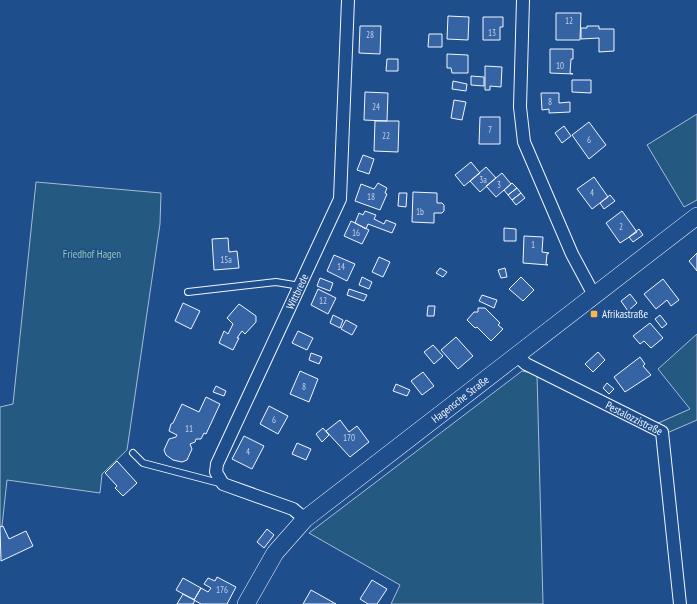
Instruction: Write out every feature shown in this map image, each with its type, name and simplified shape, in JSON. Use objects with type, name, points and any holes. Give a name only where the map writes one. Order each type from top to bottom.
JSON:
[{"type":"street","name":"Wittbrede","points":[[222,484],[216,472],[217,464],[340,198],[348,0]]},
{"type":"street","points":[[522,0],[520,107],[524,142],[572,254],[595,296]]},
{"type":"street","name":"Hagensche Straße","points":[[246,604],[275,553],[305,519],[697,216]]},
{"type":"street","name":"Pestalozzistraße","points":[[517,356],[526,364],[662,432],[680,604]]},
{"type":"street","points":[[222,484],[293,510],[305,519]]},
{"type":"lane","points":[[188,292],[276,282],[300,286]]},
{"type":"lane","points":[[132,453],[142,463],[222,484]]},
{"type":"green space","points":[[697,114],[697,200],[684,207],[647,145]]},
{"type":"green space","name":"Friedhof Hagen","points":[[36,182],[161,193],[160,224],[127,450],[102,474],[100,493],[7,480],[2,526],[0,527],[0,407],[13,404]]},
{"type":"green space","points":[[697,334],[697,420],[667,433],[656,424],[690,409],[658,369]]},
{"type":"green space","points":[[522,371],[537,374],[543,604],[391,604],[400,585],[309,533]]},
{"type":"building","points":[[556,13],[581,13],[580,40],[556,40]]},
{"type":"building","points":[[448,16],[469,17],[468,40],[447,39]]},
{"type":"building","points":[[483,17],[503,17],[503,27],[500,27],[500,40],[483,40]]},
{"type":"building","points":[[360,26],[381,26],[380,54],[359,53]]},
{"type":"building","points":[[587,26],[599,26],[599,29],[614,29],[614,51],[599,52],[599,38],[581,39],[581,28],[587,28]]},
{"type":"building","points":[[429,34],[442,34],[442,47],[428,47]]},
{"type":"building","points":[[550,49],[573,49],[573,59],[571,59],[570,73],[573,74],[550,73]]},
{"type":"building","points":[[447,54],[468,55],[468,73],[452,73],[451,68],[447,68]]},
{"type":"building","points":[[387,59],[398,59],[398,71],[386,71]]},
{"type":"building","points":[[485,66],[502,67],[501,87],[490,86],[490,90],[485,90]]},
{"type":"building","points":[[471,76],[484,77],[484,86],[471,85]]},
{"type":"building","points":[[572,80],[591,80],[591,93],[572,92]]},
{"type":"building","points":[[453,81],[467,84],[466,91],[452,89]]},
{"type":"building","points":[[365,92],[388,93],[387,121],[364,120]]},
{"type":"building","points":[[541,93],[559,93],[559,103],[570,102],[570,112],[549,113],[549,109],[542,110]]},
{"type":"building","points":[[454,100],[466,102],[462,120],[451,118]]},
{"type":"building","points":[[480,117],[500,117],[500,144],[479,144]]},
{"type":"building","points":[[375,121],[399,121],[398,152],[374,151]]},
{"type":"building","points":[[589,122],[606,145],[589,159],[572,135]]},
{"type":"building","points":[[564,126],[571,136],[562,143],[555,133]]},
{"type":"building","points":[[363,155],[374,159],[369,174],[357,170]]},
{"type":"building","points":[[471,162],[480,173],[464,186],[455,175]]},
{"type":"building","points":[[486,167],[496,178],[480,192],[470,181]]},
{"type":"building","points":[[502,173],[511,184],[496,197],[486,186]]},
{"type":"building","points":[[594,177],[608,197],[592,209],[577,189]]},
{"type":"building","points":[[378,183],[387,188],[385,193],[387,194],[380,210],[355,201],[361,184],[374,189]]},
{"type":"building","points":[[512,183],[517,188],[508,195],[504,190]]},
{"type":"building","points":[[517,188],[521,193],[512,200],[508,195]]},
{"type":"building","points":[[413,192],[437,193],[437,203],[442,203],[444,205],[444,211],[442,213],[434,213],[434,223],[412,222]]},
{"type":"building","points":[[399,193],[407,193],[406,207],[398,206]]},
{"type":"building","points":[[521,193],[525,198],[516,205],[512,200]]},
{"type":"building","points":[[610,195],[615,201],[604,209],[600,203]]},
{"type":"building","points":[[365,211],[376,215],[374,219],[384,224],[386,220],[396,224],[392,233],[368,224],[366,229],[355,223],[359,213],[363,215]]},
{"type":"building","points":[[622,211],[637,232],[620,243],[606,223]]},
{"type":"building","points":[[351,221],[369,230],[362,244],[344,236]]},
{"type":"building","points":[[504,228],[516,229],[516,241],[504,241]]},
{"type":"building","points":[[639,229],[643,235],[633,242],[629,237]]},
{"type":"building","points":[[524,236],[543,237],[542,252],[549,253],[547,254],[546,264],[548,265],[523,263]]},
{"type":"building","points":[[228,238],[229,252],[237,251],[239,268],[214,270],[212,239]]},
{"type":"building","points":[[697,253],[697,271],[689,261]]},
{"type":"building","points":[[334,255],[355,264],[347,281],[327,271]]},
{"type":"building","points":[[379,257],[390,262],[383,277],[372,272]]},
{"type":"building","points":[[440,268],[447,272],[443,277],[436,273]]},
{"type":"building","points":[[505,268],[507,277],[501,278],[498,270]]},
{"type":"building","points":[[362,277],[372,282],[369,289],[359,285]]},
{"type":"building","points":[[521,277],[534,290],[523,301],[509,289]]},
{"type":"building","points":[[320,278],[333,283],[330,291],[317,286]]},
{"type":"building","points":[[663,279],[679,300],[671,306],[667,300],[656,309],[644,294]]},
{"type":"building","points":[[318,289],[336,298],[328,314],[311,305]]},
{"type":"building","points":[[349,289],[367,295],[364,301],[347,295]]},
{"type":"building","points":[[630,294],[637,303],[628,311],[621,301]]},
{"type":"building","points":[[482,295],[497,300],[494,308],[479,301]]},
{"type":"building","points":[[183,303],[200,311],[191,329],[175,321]]},
{"type":"building","points":[[239,304],[256,316],[256,322],[245,334],[242,331],[237,338],[239,338],[233,350],[219,343],[224,331],[228,334],[233,324],[227,318]]},
{"type":"building","points":[[428,306],[435,306],[434,316],[427,316]]},
{"type":"building","points":[[478,308],[485,308],[500,323],[498,325],[503,329],[491,341],[477,327],[475,328],[467,320],[474,312],[478,312]]},
{"type":"building","points":[[333,315],[343,320],[340,328],[330,323]]},
{"type":"building","points":[[660,315],[667,324],[662,328],[655,319]]},
{"type":"building","points":[[346,320],[357,326],[352,335],[341,329]]},
{"type":"building","points":[[650,323],[663,338],[651,348],[644,341],[640,344],[633,336]]},
{"type":"building","points":[[298,331],[313,338],[307,350],[292,343]]},
{"type":"building","points":[[456,337],[473,356],[458,369],[441,350]]},
{"type":"building","points":[[433,345],[443,356],[434,364],[424,352]]},
{"type":"building","points":[[598,352],[605,360],[593,372],[585,364]]},
{"type":"building","points":[[311,353],[322,357],[319,364],[309,360]]},
{"type":"building","points":[[640,357],[645,364],[643,366],[651,375],[625,392],[614,377]]},
{"type":"building","points":[[300,371],[318,379],[309,402],[290,394]]},
{"type":"building","points":[[423,372],[434,386],[422,395],[411,381]]},
{"type":"building","points":[[607,383],[614,389],[609,394],[603,388]]},
{"type":"building","points":[[396,384],[410,390],[407,396],[393,391]]},
{"type":"building","points":[[216,386],[226,391],[224,396],[213,392]]},
{"type":"building","points":[[206,397],[220,404],[206,434],[204,433],[201,439],[196,439],[195,442],[190,444],[192,449],[187,460],[182,462],[173,460],[166,455],[164,450],[169,439],[176,437],[177,435],[169,431],[171,424],[173,423],[182,404],[199,412]]},
{"type":"building","points":[[269,406],[288,416],[278,434],[260,424]]},
{"type":"building","points":[[340,420],[349,432],[357,426],[369,442],[350,457],[326,431]]},
{"type":"building","points":[[323,428],[329,435],[322,442],[316,434]]},
{"type":"building","points":[[244,436],[264,446],[252,469],[232,459]]},
{"type":"building","points":[[297,443],[311,449],[306,460],[292,454]]},
{"type":"building","points":[[117,461],[137,483],[123,496],[115,488],[117,486],[105,473]]},
{"type":"building","points":[[3,526],[9,539],[26,531],[33,546],[1,561],[0,527]]},
{"type":"building","points":[[267,529],[274,535],[264,548],[257,542]]},
{"type":"building","points":[[217,577],[236,587],[227,604],[201,604],[194,600],[201,588],[208,592],[211,588],[204,584],[208,578],[215,581]]},
{"type":"building","points":[[183,578],[201,588],[194,600],[176,590]]},
{"type":"building","points":[[372,580],[387,589],[377,604],[368,604],[360,599]]},
{"type":"building","points":[[311,590],[336,604],[303,604]]},
{"type":"building","points":[[183,594],[195,600],[193,604],[177,604]]},
{"type":"place","name":"Afrikastraße","points":[[594,314]]}]
